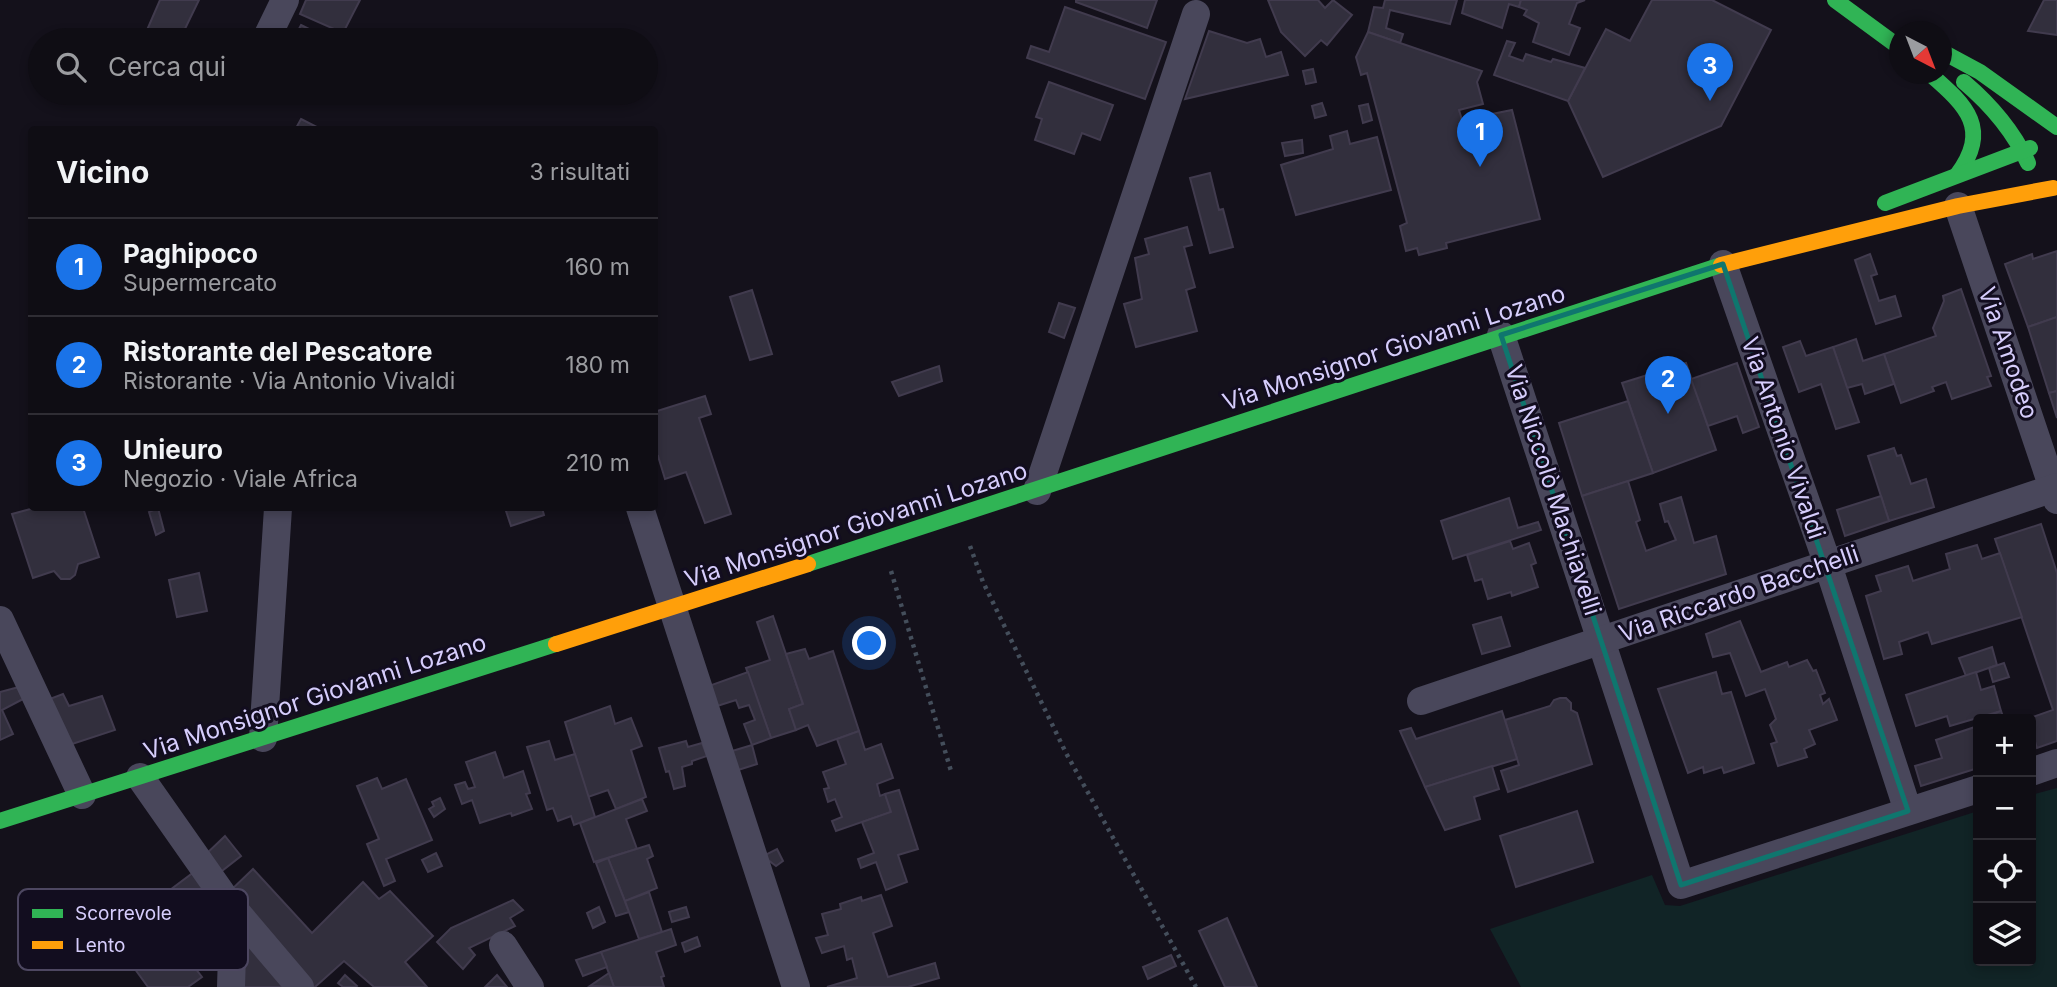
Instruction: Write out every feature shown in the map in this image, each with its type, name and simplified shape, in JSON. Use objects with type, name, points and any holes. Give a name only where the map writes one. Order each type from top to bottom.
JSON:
[{"type":"main road","points":[[1837,1],[1889,24]]},
{"type":"main road","points":[[1837,1],[1889,38]]},
{"type":"main road","points":[[1952,57],[1980,72],[2057,129]]},
{"type":"main road","points":[[1952,75],[1988,102],[2027,154],[2037,180],[2055,188]]},
{"type":"main road","points":[[1942,84],[1959,99],[1973,130],[1975,146],[1968,163],[1957,176]]},
{"type":"main road","points":[[1876,206],[2027,154],[2040,136],[2057,129]]},
{"type":"main road","points":[[1723,264],[1958,206],[2055,188]]},
{"type":"main road","points":[[1723,264],[1850,216]]},
{"type":"main road","name":"Via Monsignor Giovanni Lozano","points":[[0,821],[1037,491],[1501,335],[1723,264]]},
{"type":"street","points":[[271,28],[285,0]]},
{"type":"street","points":[[1037,491],[1196,14]]},
{"type":"street","name":"Via Amodeo","points":[[1958,206],[2056,492]]},
{"type":"street","name":"Via Antonio Vivaldi","points":[[1723,264],[1828,565],[1908,811]]},
{"type":"street","name":"Via Niccolò Machiavelli","points":[[1501,335],[1681,885],[1908,811]]},
{"type":"street","name":"Via Riccardo Bacchelli","points":[[1421,701],[2056,492]]},
{"type":"street","points":[[263,737],[278,511]]},
{"type":"street","points":[[641,511],[796,987]]},
{"type":"street","points":[[0,620],[82,795]]},
{"type":"street","points":[[2036,770],[2057,763]]},
{"type":"street","points":[[140,777],[219,889]]},
{"type":"street","points":[[1908,811],[1973,791]]},
{"type":"street","points":[[248,926],[300,987]]},
{"type":"street","points":[[503,945],[530,987]]},
{"type":"path","points":[[958,516],[983,582],[1066,753],[1196,987]]},
{"type":"path","points":[[882,540],[951,771]]},
{"type":"highlighted area","points":[[1723,264],[1908,811],[1681,885],[1501,335]]},
{"type":"green space","points":[[2057,788],[2057,987],[1521,987],[1490,929],[1652,875],[1665,905],[1680,906],[1973,813],[1973,966],[2036,966],[2036,794]]},
{"type":"building","points":[[160,0],[199,0],[185,28],[148,28]]},
{"type":"building","points":[[306,0],[360,0],[346,28],[332,28],[300,14]]},
{"type":"building","points":[[1076,0],[1157,0],[1147,28]]},
{"type":"building","points":[[1268,0],[1318,0],[1325,8],[1333,0],[1352,15],[1327,45],[1321,40],[1305,56],[1281,32]]},
{"type":"building","points":[[1385,0],[1457,0],[1450,24],[1390,10],[1386,28],[1403,34],[1400,43],[1368,32],[1374,7],[1383,8]]},
{"type":"building","points":[[1465,0],[1521,0],[1519,7],[1509,4],[1502,28],[1462,13]]},
{"type":"building","points":[[1521,0],[1585,0],[1577,3],[1569,24],[1580,28],[1569,55],[1533,42],[1539,23],[1524,15],[1527,10],[1519,7]]},
{"type":"building","points":[[1652,0],[1712,0],[1771,30],[1721,126],[1603,177],[1568,101],[1606,29],[1630,41]]},
{"type":"building","points":[[2044,0],[2057,0],[2057,35],[2028,31]]},
{"type":"building","points":[[1065,7],[1166,42],[1145,99],[1027,58],[1031,46],[1049,52]]},
{"type":"building","points":[[1209,31],[1247,43],[1260,39],[1266,57],[1281,52],[1288,75],[1185,99]]},
{"type":"building","points":[[1368,32],[1482,71],[1477,82],[1483,104],[1459,110],[1462,120],[1512,110],[1540,219],[1446,243],[1447,248],[1419,255],[1417,248],[1406,251],[1400,226],[1407,223],[1367,73],[1361,75],[1356,57]]},
{"type":"building","points":[[1507,41],[1515,43],[1509,56],[1523,61],[1526,54],[1585,68],[1568,101],[1494,75]]},
{"type":"building","points":[[1313,69],[1316,82],[1306,84],[1303,71]]},
{"type":"building","points":[[1049,82],[1113,105],[1100,140],[1082,133],[1074,154],[1035,140],[1042,119],[1036,117]]},
{"type":"building","points":[[1322,103],[1326,115],[1315,118],[1312,106]]},
{"type":"building","points":[[1368,104],[1372,120],[1363,123],[1359,106]]},
{"type":"building","points":[[301,119],[315,126],[297,126]]},
{"type":"building","points":[[1347,131],[1350,144],[1377,137],[1391,190],[1296,215],[1281,165],[1333,149],[1330,136]]},
{"type":"building","points":[[1302,140],[1303,153],[1285,156],[1282,143]]},
{"type":"building","points":[[1210,173],[1219,210],[1223,209],[1233,247],[1210,253],[1190,178]]},
{"type":"building","points":[[1187,227],[1192,245],[1184,247],[1195,287],[1186,290],[1197,331],[1136,347],[1124,304],[1142,299],[1135,258],[1149,254],[1145,239]]},
{"type":"building","points":[[2057,251],[2057,317],[2028,327],[2005,264],[2032,254],[2033,259]]},
{"type":"building","points":[[1870,254],[1877,274],[1871,276],[1879,301],[1895,296],[1901,316],[1876,324],[1855,260]]},
{"type":"building","points":[[1961,289],[1991,376],[1987,377],[1991,386],[1952,399],[1946,382],[1932,387],[1934,391],[1901,403],[1884,354],[1936,336],[1933,328],[1944,301],[1943,296]]},
{"type":"building","points":[[752,290],[772,354],[750,360],[730,297]]},
{"type":"building","points":[[1059,303],[1075,308],[1064,338],[1049,332]]},
{"type":"building","points":[[2057,317],[2057,391],[2049,393],[2028,327]]},
{"type":"building","points":[[1856,339],[1863,361],[1884,354],[1894,384],[1865,394],[1862,384],[1847,388],[1833,347]]},
{"type":"building","points":[[1800,341],[1806,356],[1833,347],[1859,422],[1836,429],[1821,384],[1799,392],[1783,347]]},
{"type":"building","points":[[1686,363],[1716,450],[1653,473],[1622,383]]},
{"type":"building","points":[[1737,363],[1759,427],[1743,433],[1737,416],[1708,426],[1691,379]]},
{"type":"building","points":[[939,366],[942,381],[899,396],[892,382]]},
{"type":"building","points":[[2057,391],[2057,418],[2049,393]]},
{"type":"building","points":[[705,396],[711,414],[699,418],[731,514],[705,523],[686,472],[665,479],[658,456],[658,411]]},
{"type":"building","points":[[1628,401],[1653,473],[1582,496],[1559,423]]},
{"type":"building","points":[[1894,448],[1897,456],[1901,455],[1911,484],[1926,479],[1934,507],[1889,521],[1868,456]]},
{"type":"building","points":[[1628,481],[1640,520],[1636,522],[1646,551],[1676,540],[1668,521],[1665,522],[1660,504],[1681,497],[1694,543],[1716,536],[1726,574],[1619,609],[1582,496]]},
{"type":"building","points":[[1881,496],[1889,521],[1845,536],[1837,510]]},
{"type":"building","points":[[1509,498],[1518,528],[1538,522],[1541,530],[1453,559],[1441,521]]},
{"type":"building","points":[[28,510],[84,511],[99,557],[78,564],[75,575],[70,579],[61,579],[54,571],[33,578],[12,514]]},
{"type":"building","points":[[159,511],[164,531],[156,535],[149,512]]},
{"type":"building","points":[[506,511],[543,511],[544,515],[511,526]]},
{"type":"building","points":[[2041,524],[2057,573],[2057,741],[2037,748],[2036,716],[2053,710],[1995,539]]},
{"type":"building","points":[[1510,541],[1513,549],[1529,543],[1536,563],[1531,565],[1538,587],[1512,596],[1511,592],[1488,599],[1482,579],[1475,581],[1467,555]]},
{"type":"building","points":[[1977,545],[1982,559],[2000,553],[2022,617],[1932,644],[1928,632],[1899,642],[1902,654],[1884,659],[1866,596],[1881,591],[1876,576],[1908,566],[1913,581],[1950,569],[1946,554]]},
{"type":"building","points":[[199,573],[207,611],[177,617],[169,580]]},
{"type":"building","points":[[773,616],[803,704],[789,709],[796,730],[771,738],[746,668],[770,660],[757,622]]},
{"type":"building","points":[[1501,617],[1510,646],[1482,654],[1473,625]]},
{"type":"building","points":[[1740,621],[1761,672],[1787,662],[1789,667],[1807,660],[1813,671],[1816,670],[1825,693],[1820,695],[1823,704],[1829,699],[1837,720],[1809,730],[1815,744],[1804,749],[1807,757],[1778,766],[1771,744],[1777,742],[1770,725],[1776,719],[1765,689],[1746,696],[1730,653],[1713,657],[1706,634]]},
{"type":"building","points":[[1992,647],[1997,665],[1966,676],[1959,658]]},
{"type":"building","points":[[805,649],[809,659],[833,651],[859,731],[817,746],[808,725],[796,730],[789,709],[803,704],[786,654]]},
{"type":"building","points":[[2004,663],[2009,677],[1993,682],[1989,668]]},
{"type":"building","points":[[748,672],[771,738],[752,745],[744,724],[755,720],[749,705],[739,708],[736,700],[714,707],[706,687]]},
{"type":"building","points":[[1716,672],[1722,694],[1731,692],[1754,763],[1724,773],[1722,767],[1704,773],[1703,767],[1688,773],[1658,689]]},
{"type":"building","points":[[1976,672],[1981,690],[1994,686],[2001,711],[1973,714],[1973,719],[1950,726],[1947,716],[1916,726],[1906,695]]},
{"type":"building","points":[[19,687],[25,698],[2,710],[13,734],[0,740],[0,692]]},
{"type":"building","points":[[63,694],[69,706],[102,696],[115,730],[69,745],[47,700]]},
{"type":"building","points":[[1566,698],[1571,703],[1571,710],[1577,713],[1592,764],[1508,792],[1501,771],[1519,765],[1505,720],[1550,706],[1554,700]]},
{"type":"building","points":[[610,706],[615,724],[631,718],[642,746],[631,750],[646,797],[616,809],[608,790],[588,797],[565,722]]},
{"type":"building","points":[[1502,711],[1517,759],[1425,787],[1400,731],[1411,728],[1416,739]]},
{"type":"building","points":[[1973,728],[1973,770],[1921,786],[1915,766],[1942,758],[1936,740]]},
{"type":"building","points":[[859,731],[865,750],[881,744],[893,778],[877,784],[880,796],[885,794],[891,812],[836,831],[832,821],[842,817],[835,799],[828,802],[824,789],[829,788],[823,772],[846,764],[837,739]]},
{"type":"building","points":[[549,741],[555,760],[575,754],[595,817],[574,825],[571,816],[558,821],[553,808],[547,810],[527,747]]},
{"type":"building","points":[[686,741],[688,747],[702,743],[707,756],[682,767],[685,786],[674,789],[659,748]]},
{"type":"building","points":[[752,745],[757,764],[735,771],[729,752]]},
{"type":"building","points":[[495,752],[504,778],[523,771],[530,793],[526,794],[532,809],[480,823],[472,800],[462,804],[455,785],[465,782],[468,789],[475,787],[466,762]]},
{"type":"building","points":[[1492,766],[1499,789],[1474,797],[1480,819],[1445,830],[1425,787]]},
{"type":"building","points":[[377,778],[382,789],[406,779],[432,840],[386,859],[395,881],[384,886],[367,844],[379,839],[357,786]]},
{"type":"building","points":[[899,790],[918,849],[898,855],[907,882],[886,890],[876,862],[861,868],[858,859],[874,853],[862,822],[891,812],[885,794]]},
{"type":"building","points":[[440,798],[445,809],[434,817],[429,809],[434,806],[432,802]]},
{"type":"building","points":[[642,799],[647,811],[626,819],[637,849],[594,862],[580,823]]},
{"type":"building","points":[[1577,811],[1593,862],[1516,887],[1500,836]]},
{"type":"building","points":[[225,836],[241,856],[218,874],[204,856]]},
{"type":"building","points":[[649,845],[653,856],[647,859],[657,888],[625,901],[608,858]]},
{"type":"building","points":[[777,849],[783,861],[776,866],[763,856]]},
{"type":"building","points":[[436,853],[442,866],[428,872],[422,860]]},
{"type":"building","points":[[608,858],[629,912],[616,916],[596,863]]},
{"type":"building","points":[[253,869],[312,933],[363,882],[379,899],[390,891],[433,936],[405,962],[427,987],[374,987],[344,961],[315,987],[311,987],[248,914],[248,889],[232,889]]},
{"type":"building","points":[[194,872],[206,889],[171,889]]},
{"type":"building","points":[[649,892],[662,932],[639,939],[625,901]]},
{"type":"building","points":[[881,895],[892,926],[873,933],[888,977],[935,963],[939,978],[908,987],[827,987],[857,978],[852,958],[847,960],[844,946],[822,953],[816,938],[828,935],[822,914],[841,909],[840,904],[861,897],[862,901]]},
{"type":"building","points":[[513,900],[523,910],[510,918],[515,926],[469,948],[475,955],[463,969],[437,942],[451,928]]},
{"type":"building","points":[[599,907],[605,922],[593,928],[587,913]]},
{"type":"building","points":[[686,907],[689,917],[672,922],[669,912]]},
{"type":"building","points":[[1227,918],[1257,987],[1225,987],[1199,931]]},
{"type":"building","points":[[671,929],[676,945],[656,952],[664,976],[661,977],[664,987],[614,987],[601,952]]},
{"type":"building","points":[[697,937],[700,946],[685,952],[682,943]]},
{"type":"building","points":[[248,938],[293,987],[244,987],[241,970],[248,970]]},
{"type":"building","points":[[601,952],[607,967],[583,976],[576,960]]},
{"type":"building","points":[[1171,955],[1176,966],[1148,979],[1143,967]]},
{"type":"building","points":[[136,970],[197,970],[202,977],[188,987],[148,987]]},
{"type":"building","points":[[609,973],[614,987],[590,986]]},
{"type":"building","points":[[345,975],[356,987],[343,987],[338,983]]},
{"type":"building","points":[[497,975],[507,987],[485,987]]},
{"type":"traffic: fast","points":[[1835,0],[1889,40]]},
{"type":"traffic: fast","points":[[1952,57],[1980,72],[2057,127]]},
{"type":"traffic: fast","points":[[1964,82],[2000,119],[2028,163]]},
{"type":"traffic: fast","points":[[1941,84],[1964,108],[1973,131],[1967,159],[1957,175]]},
{"type":"traffic: fast","points":[[1885,203],[2030,148]]},
{"type":"traffic: fast","points":[[808,564],[1721,265]]},
{"type":"traffic: fast","points":[[0,821],[556,644]]},
{"type":"traffic: slow","points":[[1721,265],[1958,206],[2053,188]]},
{"type":"traffic: slow","points":[[556,644],[808,564]]},
{"type":"place","name":"Unieuro","points":[[1710,101]]},
{"type":"place","name":"Paghipoco","points":[[1480,167]]},
{"type":"place","name":"Ristorante del Pescatore","points":[[1668,414]]}]
